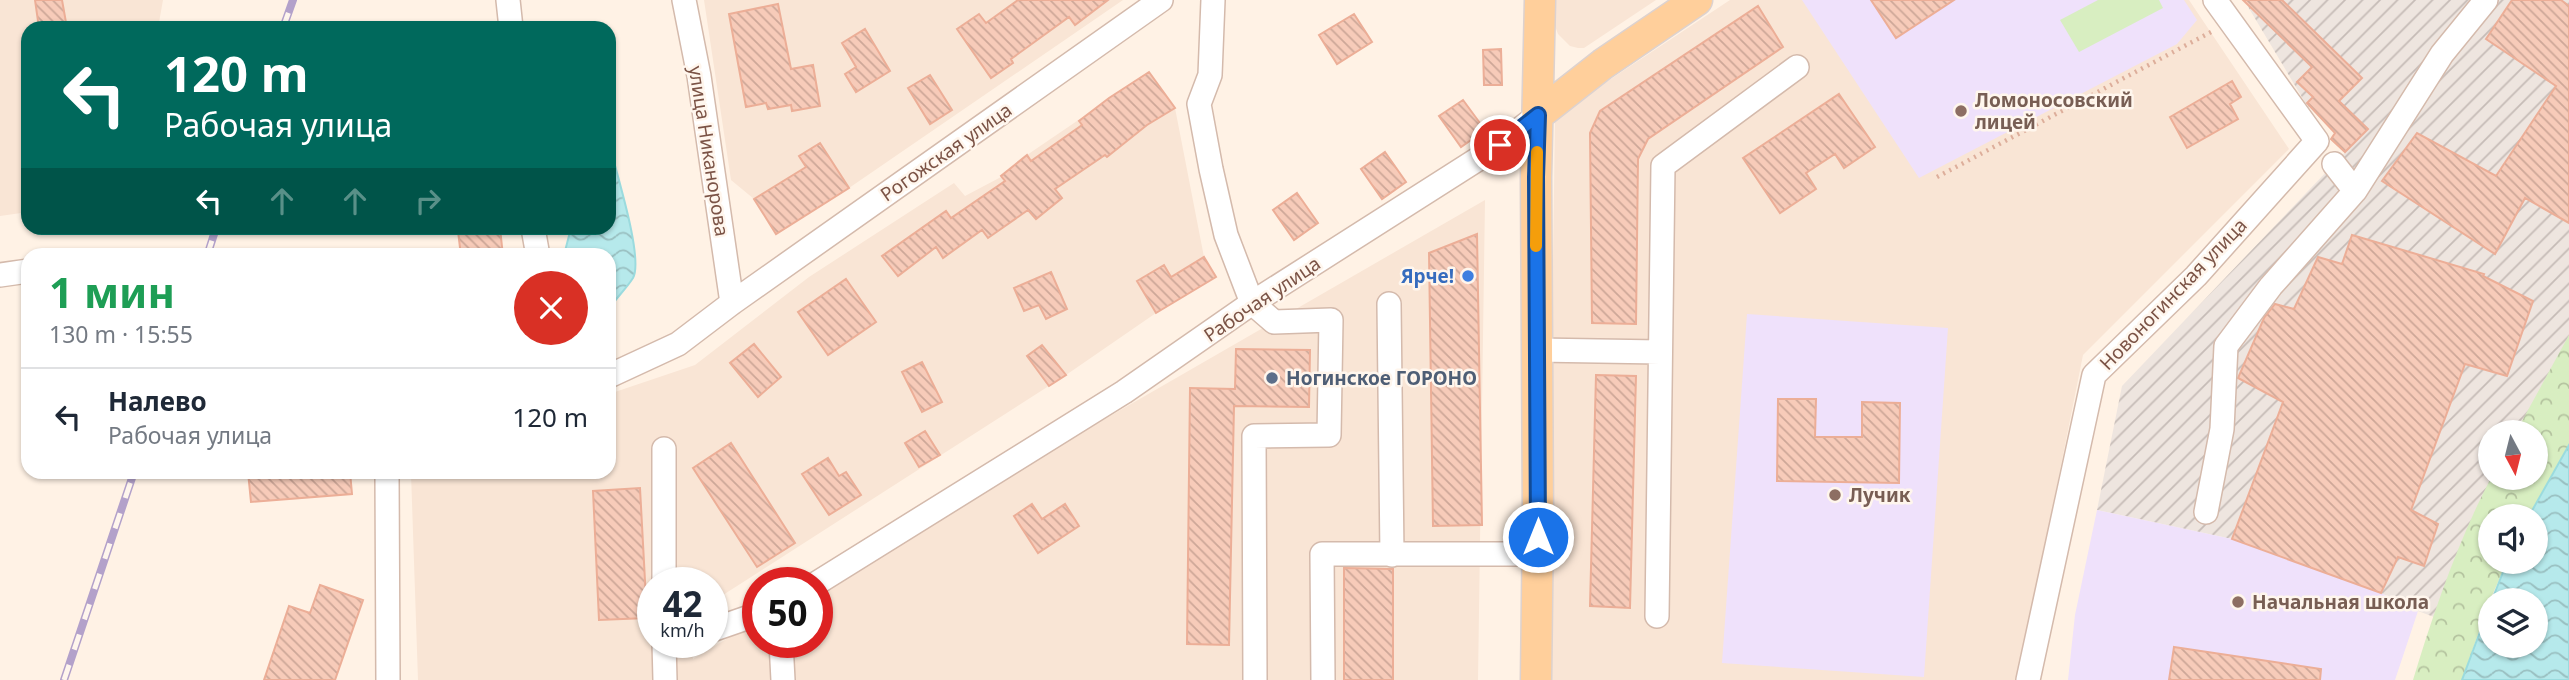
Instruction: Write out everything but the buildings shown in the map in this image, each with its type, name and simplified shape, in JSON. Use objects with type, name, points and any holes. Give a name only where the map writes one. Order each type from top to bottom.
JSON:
[{"type":"main road","points":[[1536,680],[1536,177],[1540,0]]},
{"type":"main road","name":"Рабочая улица","points":[[1538,115],[1603,64],[1696,0]]},
{"type":"street","points":[[508,0],[510,21]]},
{"type":"street","name":"улица Никанорова","points":[[684,0],[699,76],[732,303]]},
{"type":"street","name":"Рогожская улица","points":[[616,373],[678,344],[1161,0]]},
{"type":"street","points":[[1213,0],[1210,75],[1199,104],[1226,235],[1252,303],[1275,322],[1331,320],[1329,435],[1254,436],[1255,680]]},
{"type":"street","name":"Новоногинская улица","points":[[2028,680],[2094,374],[2196,276],[2317,141],[2215,0]]},
{"type":"street","points":[[2206,512],[2222,429],[2226,346],[2271,286],[2355,191],[2442,54],[2486,0]]},
{"type":"street","points":[[1657,616],[1664,166],[1797,67]]},
{"type":"street","name":"Рабочая улица","points":[[833,573],[1124,392],[1252,303],[1500,145],[1538,115]]},
{"type":"street","points":[[2334,164],[2355,191]]},
{"type":"street","points":[[0,275],[21,272]]},
{"type":"street","points":[[1390,304],[1392,555]]},
{"type":"street","points":[[1537,350],[1660,352]]},
{"type":"street","points":[[664,449],[664,567]]},
{"type":"street","points":[[387,479],[388,680]]},
{"type":"street","points":[[1323,680],[1322,554],[1538,554]]},
{"type":"street","points":[[664,680],[667,658]]},
{"type":"street","points":[[782,658],[783,680]]},
{"type":"path","points":[[1937,177],[2230,22]]},
{"type":"shaded area","points":[[0,0],[163,0],[159,21],[21,21],[21,213],[0,216]]},
{"type":"shaded area","points":[[704,0],[1123,0],[849,188],[754,199],[731,180]]},
{"type":"shaded area","points":[[1555,0],[1656,0],[1584,48],[1578,48],[1570,46],[1558,34],[1555,26]]},
{"type":"shaded area","points":[[1730,0],[2189,0],[2289,149],[2083,355],[2018,680],[1547,680],[1555,121],[1567,108]]},
{"type":"shaded area","name":"Ломоносовский лицей","points":[[1802,0],[2184,0],[2197,20],[2177,44],[1919,178]]},
{"type":"shaded area","points":[[2244,0],[2569,0],[2569,387],[2545,420],[2478,420],[2478,490],[2517,490],[2503,504],[2478,504],[2478,574],[2486,574],[2481,588],[2478,588],[2478,596],[2466,629],[2418,611],[2381,593],[2232,539],[2097,510],[2122,386],[2350,147],[2306,104]]},
{"type":"shaded area","points":[[1149,72],[1175,108],[1204,257],[1216,277],[1156,313],[1066,375],[767,567],[742,567],[742,583],[728,592],[728,567],[637,567],[637,658],[728,658],[728,638],[742,630],[742,658],[833,658],[833,576],[1485,200],[1478,680],[418,680],[411,479],[616,479],[616,392],[695,365],[809,277],[954,183],[965,196],[1001,177],[1027,155]]},
{"type":"shaded area","name":"Лучик","points":[[1747,314],[1948,328],[1924,677],[1722,663]]},
{"type":"shaded area","name":"Начальная школа","points":[[2097,510],[2232,539],[2381,593],[2418,611],[2395,680],[2068,680],[2075,615]]},
{"type":"green space","points":[[2098,0],[2159,0],[2163,8],[2079,52],[2060,20]]},
{"type":"green space","points":[[2569,335],[2569,445],[2548,482],[2548,420],[2523,420]]},
{"type":"green space","points":[[2485,490],[2544,490],[2536,504],[2479,504]]},
{"type":"green space","points":[[2478,505],[2478,574],[2502,574],[2495,588],[2478,588],[2478,634],[2462,680],[2413,680],[2429,629]]},
{"type":"water","points":[[616,169],[635,252],[633,278],[616,300],[616,248],[566,248],[569,235],[616,235]]},
{"type":"water","points":[[2569,445],[2569,680],[2462,680],[2478,637],[2478,658],[2548,658],[2548,588],[2497,588],[2502,574],[2548,574],[2548,504],[2536,504],[2544,490],[2548,490],[2548,482]]},
{"type":"railway","points":[[286,21],[293,0]]},
{"type":"railway","points":[[210,248],[214,235]]},
{"type":"railway","points":[[64,680],[132,479]]},
{"type":"slow traffic","points":[[1536,246],[1537,152]]},
{"type":"place","name":"Ломоносовский лицей","points":[[1961,111]]},
{"type":"place","name":"Ярче!","points":[[1468,276]]},
{"type":"place","name":"Ногинское ГОРОНО","points":[[1272,378]]},
{"type":"place","name":"Лучик","points":[[1835,495]]},
{"type":"place","name":"Начальная школа","points":[[2238,602]]},
{"type":"route","points":[[1500,145],[1538,115],[1538,537]]}]
